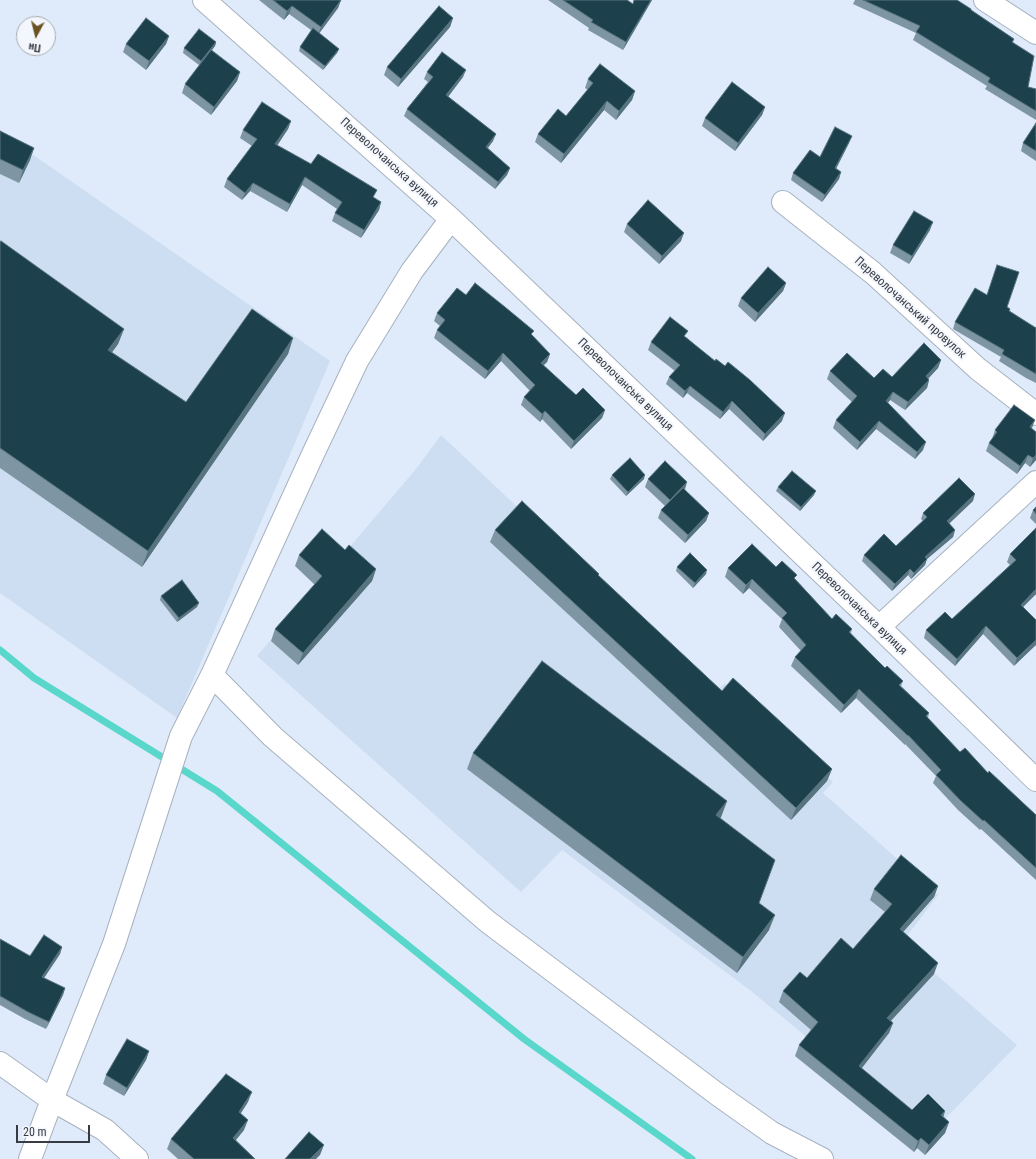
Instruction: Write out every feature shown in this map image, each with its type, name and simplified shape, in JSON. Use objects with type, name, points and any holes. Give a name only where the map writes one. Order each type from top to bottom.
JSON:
[{"type":"street","name":"Переволочанська вулиця","points":[[204,0],[452,219],[879,627],[1036,780]]},
{"type":"street","points":[[985,0],[1036,33]]},
{"type":"street","name":"Переволочанський провулок","points":[[783,202],[873,273],[978,369],[1036,414]]},
{"type":"street","points":[[30,1159],[114,944],[182,736],[212,675],[309,461],[357,361],[412,271],[452,219]]},
{"type":"street","points":[[879,627],[1036,482]]},
{"type":"street","points":[[212,675],[273,737],[488,922],[717,1094],[772,1132],[822,1159]]},
{"type":"street","points":[[0,1063],[52,1100],[105,1130],[137,1159]]},
{"type":"shaded area","points":[[0,140],[32,154],[330,361],[177,718],[0,593]]},
{"type":"shaded area","points":[[441,435],[631,614],[712,696],[725,683],[833,782],[823,793],[938,895],[901,944],[1017,1045],[938,1126],[945,1133],[925,1155],[917,1148],[914,1152],[795,1056],[809,1039],[751,991],[562,850],[521,892],[257,656],[416,469]]},
{"type":"building","points":[[273,0],[341,0],[321,27],[292,6],[287,11]]},
{"type":"building","points":[[563,0],[627,0],[633,4],[634,0],[651,0],[626,42],[591,22],[593,20]]},
{"type":"building","points":[[863,0],[957,0],[1014,39],[1012,42],[1034,56],[1028,87],[1036,89],[1036,111],[988,82],[990,78],[916,32],[920,26]]},
{"type":"building","points":[[439,6],[453,18],[401,79],[387,67]]},
{"type":"building","points":[[146,18],[169,36],[149,61],[126,44]]},
{"type":"building","points":[[313,28],[339,49],[325,66],[300,47]]},
{"type":"building","points":[[199,29],[216,42],[201,61],[184,48]]},
{"type":"building","points":[[211,50],[240,72],[214,107],[185,84]]},
{"type":"building","points":[[442,52],[466,70],[446,95],[496,134],[486,147],[510,168],[498,182],[407,109],[433,77],[427,72]]},
{"type":"building","points":[[600,64],[635,91],[619,111],[607,101],[564,154],[538,134],[558,109],[566,116],[593,83],[588,79]]},
{"type":"building","points":[[732,82],[765,107],[738,143],[705,118]]},
{"type":"building","points":[[262,102],[291,121],[275,144],[311,164],[318,154],[377,190],[373,197],[381,202],[364,230],[335,213],[342,202],[305,177],[290,204],[253,183],[245,193],[227,179],[257,139],[243,130]]},
{"type":"building","points":[[1036,123],[1036,151],[1023,143]]},
{"type":"building","points":[[835,127],[852,136],[835,168],[841,172],[825,195],[793,173],[810,150],[820,157]]},
{"type":"building","points":[[0,131],[34,148],[23,170],[0,159]]},
{"type":"building","points":[[648,200],[684,233],[662,256],[627,224]]},
{"type":"building","points":[[914,211],[933,222],[912,256],[893,245]]},
{"type":"building","points":[[1,241],[124,329],[108,350],[186,402],[252,309],[293,338],[148,551],[0,448]]},
{"type":"building","points":[[997,265],[1019,272],[1007,307],[1010,309],[1009,311],[1036,328],[1036,374],[1002,354],[1004,350],[955,322],[975,288],[987,295]]},
{"type":"building","points":[[768,267],[786,283],[758,313],[741,298]]},
{"type":"building","points":[[475,283],[534,331],[531,334],[550,354],[541,363],[576,395],[583,388],[605,410],[574,441],[545,411],[542,414],[524,397],[535,385],[503,353],[488,371],[437,330],[445,320],[437,313],[457,288],[466,295]]},
{"type":"building","points":[[670,317],[688,331],[684,336],[715,361],[716,359],[725,366],[728,362],[750,380],[785,413],[765,434],[732,401],[723,412],[690,386],[685,391],[669,377],[680,365],[651,342]]},
{"type":"building","points":[[924,343],[941,360],[926,376],[929,380],[908,402],[893,392],[886,401],[926,442],[917,452],[879,421],[860,442],[836,420],[857,396],[830,371],[847,353],[874,378],[883,369],[892,377]]},
{"type":"building","points":[[1014,405],[1035,420],[1030,427],[1036,432],[1036,455],[1033,458],[1028,455],[1020,466],[989,443],[997,432],[995,430]]},
{"type":"building","points":[[630,458],[645,475],[628,492],[612,475]]},
{"type":"building","points":[[665,461],[687,482],[670,500],[648,479]]},
{"type":"building","points":[[792,471],[816,491],[801,507],[778,487]]},
{"type":"building","points":[[959,478],[975,494],[947,521],[955,530],[925,557],[927,559],[914,573],[910,569],[895,584],[864,555],[884,534],[896,546],[927,517],[923,513]]},
{"type":"building","points":[[683,488],[709,513],[688,535],[661,510]]},
{"type":"building","points":[[522,501],[599,574],[598,575],[722,691],[733,678],[832,769],[796,808],[495,530]]},
{"type":"building","points":[[1036,507],[1036,514],[1033,510]]},
{"type":"building","points":[[1036,528],[1036,589],[1021,605],[1036,620],[1036,640],[1017,658],[986,626],[957,659],[926,630],[945,612],[952,619],[1016,560],[1010,554]]},
{"type":"building","points":[[322,529],[345,550],[349,545],[376,569],[303,653],[275,629],[322,576],[299,555]]},
{"type":"building","points":[[752,544],[776,567],[782,561],[797,575],[794,578],[832,619],[836,614],[852,629],[849,632],[885,668],[887,666],[903,681],[899,685],[929,713],[926,716],[960,752],[965,748],[988,773],[989,771],[1036,815],[1036,868],[961,801],[936,775],[941,770],[908,735],[859,689],[844,705],[795,657],[806,645],[782,618],[787,613],[752,579],[746,585],[728,568]]},
{"type":"building","points":[[690,553],[707,570],[695,583],[677,567]]},
{"type":"building","points":[[182,580],[199,603],[179,618],[161,596]]},
{"type":"building","points":[[542,661],[727,801],[716,815],[775,860],[759,903],[775,915],[743,957],[473,753]]},
{"type":"building","points":[[901,855],[938,886],[900,929],[938,963],[887,1018],[893,1023],[859,1066],[912,1110],[928,1094],[945,1111],[941,1115],[949,1122],[929,1145],[921,1138],[918,1141],[799,1045],[818,1022],[783,991],[800,972],[807,978],[841,938],[853,949],[892,904],[874,889]]},
{"type":"building","points":[[44,935],[62,947],[42,977],[65,988],[49,1022],[0,996],[0,939],[30,956]]},
{"type":"building","points":[[127,1039],[149,1051],[127,1088],[106,1075]]},
{"type":"building","points":[[226,1074],[252,1092],[239,1112],[248,1120],[233,1138],[255,1159],[194,1159],[171,1139]]},
{"type":"building","points":[[309,1132],[324,1145],[310,1159],[285,1159]]},
{"type":"waterway","points":[[0,650],[34,678],[217,791],[524,1039],[692,1159]]}]
